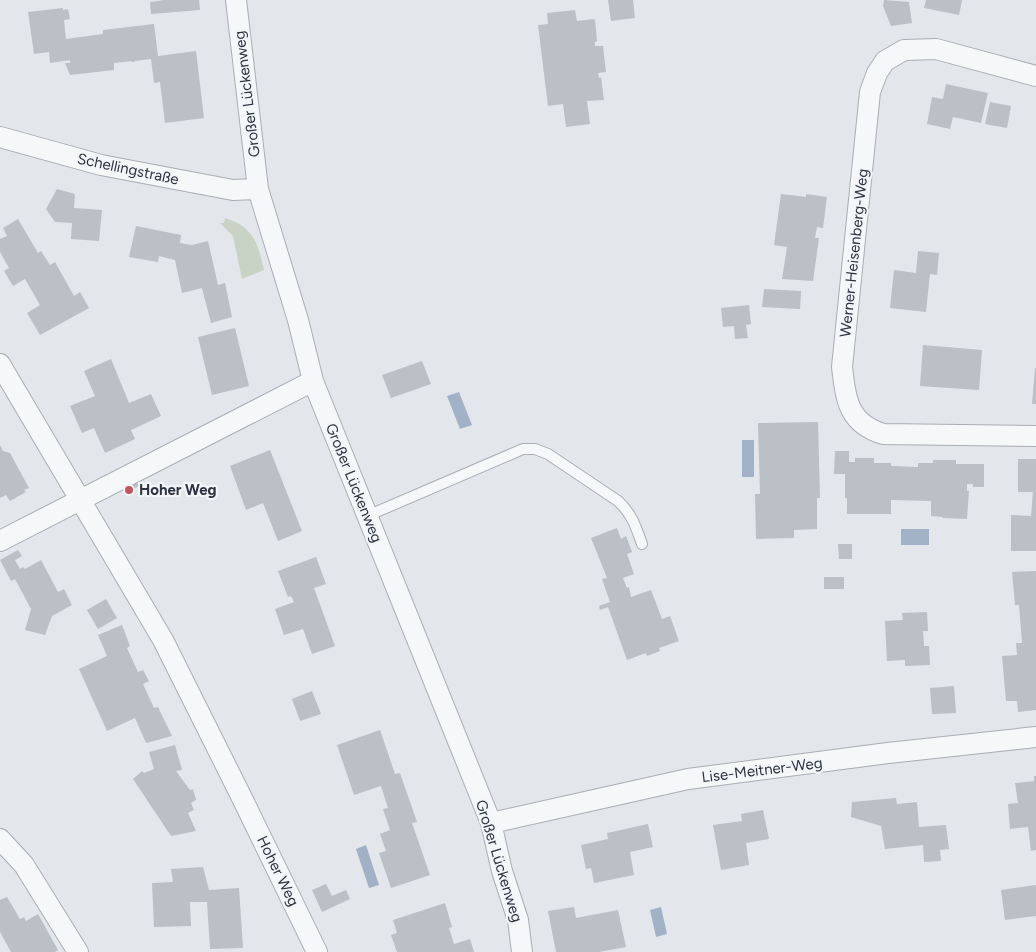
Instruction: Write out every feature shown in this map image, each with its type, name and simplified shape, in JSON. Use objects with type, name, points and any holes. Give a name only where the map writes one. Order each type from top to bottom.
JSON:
[{"type":"street","name":"Großer Lückenweg","points":[[236,0],[258,189],[298,320],[313,382],[491,823],[502,871],[518,920],[522,952]]},
{"type":"street","name":"Werner-Heisenberg-Weg","points":[[1036,76],[936,49],[904,50],[885,61],[877,73],[870,92],[842,367],[845,394],[856,418],[868,430],[883,434],[1036,436]]},
{"type":"street","name":"Schellingstraße","points":[[0,137],[101,165],[233,190],[258,189]]},
{"type":"street","name":"Hoher Weg","points":[[0,364],[163,640],[317,952]]},
{"type":"street","points":[[0,541],[313,382]]},
{"type":"street","name":"Lise-Meitner-Weg","points":[[491,823],[688,779],[1036,737]]},
{"type":"street","points":[[0,839],[24,865],[78,952]]},
{"type":"lane","points":[[368,516],[523,449],[535,449],[548,454],[618,501],[634,520],[642,544]]},
{"type":"green space","points":[[225,218],[242,226],[249,232],[257,244],[264,270],[242,279],[233,236],[220,223],[224,223]]},
{"type":"water","points":[[459,392],[472,425],[460,429],[447,396]]},
{"type":"water","points":[[742,440],[754,440],[754,477],[742,477]]},
{"type":"water","points":[[901,529],[929,529],[929,545],[901,545]]},
{"type":"water","points":[[366,845],[379,885],[369,888],[356,849]]},
{"type":"water","points":[[661,907],[667,934],[656,937],[650,910]]},
{"type":"building","points":[[199,0],[200,10],[151,14],[150,2]]},
{"type":"building","points":[[608,0],[633,0],[635,18],[611,21]]},
{"type":"building","points":[[884,0],[909,2],[912,23],[891,26],[883,6]]},
{"type":"building","points":[[926,0],[962,0],[959,15],[924,8]]},
{"type":"building","points":[[63,8],[63,10],[68,9],[70,19],[64,20],[66,39],[103,34],[103,30],[154,24],[158,56],[196,51],[204,118],[165,123],[160,82],[154,83],[151,59],[114,63],[114,70],[70,75],[65,63],[70,63],[70,60],[50,63],[49,52],[34,54],[28,12]]},
{"type":"building","points":[[575,10],[577,21],[595,19],[597,41],[595,46],[603,46],[606,72],[598,73],[599,78],[601,77],[604,100],[587,101],[590,124],[566,127],[563,104],[548,106],[538,25],[548,24],[547,13]]},
{"type":"building","points":[[946,84],[988,93],[981,123],[953,117],[950,129],[927,124],[932,97],[943,99]]},
{"type":"building","points":[[990,102],[1011,106],[1007,128],[985,124]]},
{"type":"building","points":[[57,189],[75,194],[74,208],[102,210],[99,241],[71,239],[72,223],[55,222],[46,209]]},
{"type":"building","points":[[781,194],[806,197],[806,194],[827,197],[823,228],[817,227],[815,238],[819,238],[813,281],[782,279],[787,247],[774,245]]},
{"type":"building","points":[[18,219],[38,253],[41,251],[50,265],[55,262],[74,296],[80,292],[89,308],[40,335],[27,313],[40,305],[25,279],[13,286],[4,271],[9,268],[0,252],[0,239],[7,236],[3,228]]},
{"type":"building","points":[[136,226],[181,235],[180,243],[192,245],[208,241],[218,285],[225,283],[232,317],[211,323],[202,288],[182,293],[175,260],[159,256],[158,262],[129,257]]},
{"type":"building","points":[[918,251],[939,253],[937,275],[930,274],[926,312],[890,308],[894,270],[916,273]]},
{"type":"building","points":[[764,289],[801,291],[800,309],[762,307]]},
{"type":"building","points":[[749,305],[751,324],[746,325],[748,338],[735,339],[734,326],[723,327],[721,308]]},
{"type":"building","points":[[235,328],[249,386],[212,395],[198,337]]},
{"type":"building","points":[[923,345],[982,350],[979,390],[920,386]]},
{"type":"building","points":[[111,359],[129,403],[151,394],[161,416],[131,430],[135,439],[105,453],[94,428],[82,433],[70,406],[95,396],[84,371]]},
{"type":"building","points":[[422,361],[431,384],[391,398],[382,375]]},
{"type":"building","points":[[1035,368],[1036,404],[1032,404]]},
{"type":"building","points":[[818,422],[820,498],[817,498],[817,529],[794,530],[794,538],[756,539],[755,494],[760,494],[758,423]]},
{"type":"building","points":[[0,445],[3,451],[10,453],[29,488],[24,490],[26,492],[10,501],[6,495],[0,498]]},
{"type":"building","points":[[270,450],[302,531],[278,541],[263,503],[246,510],[230,466]]},
{"type":"building","points":[[835,451],[849,451],[849,462],[855,462],[855,458],[874,458],[874,463],[891,463],[891,466],[918,467],[918,463],[933,463],[933,460],[956,460],[956,464],[984,464],[984,487],[973,487],[973,484],[967,484],[967,491],[969,491],[967,519],[931,516],[931,501],[891,500],[891,514],[847,514],[845,474],[834,474]]},
{"type":"building","points":[[1018,459],[1036,459],[1036,551],[1011,551],[1011,515],[1031,516],[1033,492],[1018,492]]},
{"type":"building","name":"Hoher Weg","points":[[135,478],[139,486],[127,493],[122,486]]},
{"type":"building","points":[[617,528],[621,539],[626,536],[632,552],[627,554],[634,574],[623,578],[627,588],[629,587],[631,597],[651,590],[662,619],[670,616],[679,641],[659,648],[660,651],[647,656],[646,653],[627,660],[608,607],[600,610],[599,606],[610,602],[602,579],[607,578],[591,538]]},
{"type":"building","points":[[838,544],[852,544],[852,559],[839,559]]},
{"type":"building","points":[[18,550],[22,556],[15,560],[20,569],[23,567],[25,569],[41,560],[58,592],[64,589],[72,605],[52,616],[45,635],[25,630],[31,609],[15,579],[11,581],[0,560]]},
{"type":"building","points":[[316,557],[326,584],[314,588],[335,646],[312,654],[303,629],[284,635],[275,609],[294,602],[291,596],[288,597],[278,571]]},
{"type":"building","points":[[1036,571],[1036,710],[1018,712],[1017,701],[1006,701],[1002,656],[1017,655],[1016,643],[1022,643],[1019,605],[1015,605],[1012,572]]},
{"type":"building","points":[[824,577],[844,577],[844,589],[824,589]]},
{"type":"building","points":[[106,599],[117,618],[98,629],[87,610]]},
{"type":"building","points":[[927,612],[928,631],[923,631],[924,646],[929,646],[930,665],[905,666],[905,660],[887,661],[885,621],[903,620],[902,613]]},
{"type":"building","points":[[122,625],[130,646],[127,648],[138,672],[143,670],[149,681],[143,684],[154,708],[158,707],[172,736],[146,743],[135,718],[107,731],[79,669],[107,656],[98,635]]},
{"type":"building","points":[[954,686],[956,713],[932,714],[930,688]]},
{"type":"building","points":[[312,691],[321,714],[300,721],[292,699]]},
{"type":"building","points":[[380,730],[395,774],[400,773],[417,822],[412,823],[430,875],[391,888],[379,853],[386,851],[380,834],[390,830],[383,809],[388,808],[381,786],[354,795],[337,745]]},
{"type":"building","points":[[175,745],[182,770],[176,771],[190,790],[193,789],[196,800],[191,803],[194,810],[188,813],[196,831],[171,836],[133,779],[142,771],[144,773],[154,769],[149,752]]},
{"type":"building","points":[[1034,776],[1036,776],[1036,850],[1031,851],[1028,827],[1010,829],[1008,804],[1018,803],[1015,783],[1034,781]]},
{"type":"building","points":[[896,798],[897,804],[917,802],[919,827],[946,825],[949,849],[940,850],[941,861],[924,862],[923,845],[885,849],[881,826],[851,817],[852,802]]},
{"type":"building","points":[[763,810],[769,839],[746,843],[749,865],[721,870],[713,825],[742,821],[741,814]]},
{"type":"building","points":[[648,824],[653,847],[630,852],[634,875],[594,883],[591,868],[586,869],[581,845],[608,839],[607,833]]},
{"type":"building","points":[[203,867],[209,890],[239,888],[243,948],[210,949],[207,902],[190,902],[191,926],[154,927],[152,883],[173,882],[171,869]]},
{"type":"building","points":[[326,884],[332,896],[346,890],[350,899],[322,912],[312,890]]},
{"type":"building","points":[[1036,885],[1036,916],[1005,920],[1001,890]]},
{"type":"building","points":[[7,897],[20,919],[24,917],[26,921],[38,914],[58,950],[55,952],[11,952],[0,932],[0,900]]},
{"type":"building","points":[[445,903],[452,927],[449,928],[454,944],[470,939],[474,952],[397,952],[391,935],[397,933],[393,920]]},
{"type":"building","points":[[574,907],[576,918],[618,910],[626,947],[599,952],[556,952],[548,911]]},
{"type":"place","name":"Hoher Weg","points":[[129,490]]}]
